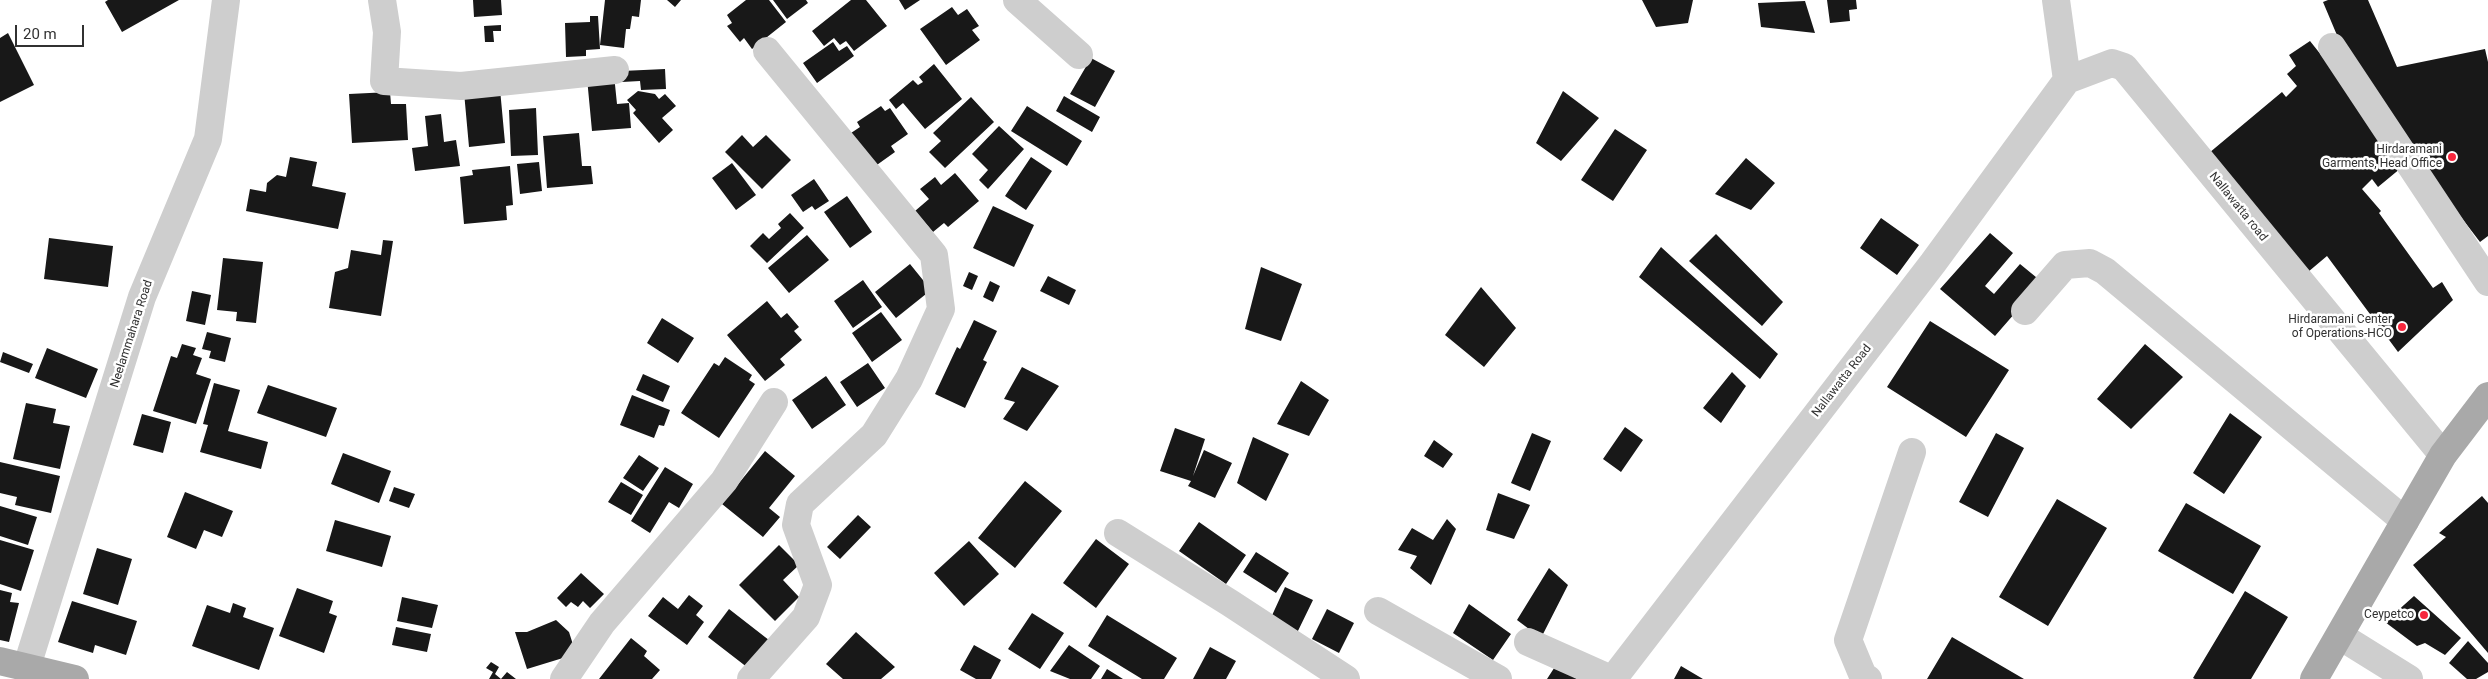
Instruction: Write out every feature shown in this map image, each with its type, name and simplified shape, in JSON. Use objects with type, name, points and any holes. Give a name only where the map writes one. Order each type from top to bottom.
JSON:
[{"type":"main road","points":[[2314,679],[2443,455],[2488,396]]},
{"type":"main road","points":[[0,661],[75,679]]},
{"type":"street","name":"Neelammahara Road","points":[[26,666],[142,297],[208,139],[227,0]]},
{"type":"street","points":[[382,0],[386,32],[384,81],[461,86],[615,70]]},
{"type":"street","points":[[1017,0],[1079,55]]},
{"type":"street","points":[[2056,0],[2067,80]]},
{"type":"street","points":[[2332,47],[2488,282]]},
{"type":"street","points":[[751,679],[806,617],[818,585],[796,526],[800,504],[874,435],[909,379],[941,309],[934,255],[767,51]]},
{"type":"street","name":"Nallawatta road","points":[[2067,80],[2112,63],[2124,67],[2443,455]]},
{"type":"street","name":"Nallawatta Road","points":[[1612,679],[1933,263],[2067,80]]},
{"type":"street","points":[[2025,311],[2065,265],[2090,263],[2105,271],[2405,521]]},
{"type":"street","points":[[564,679],[602,623],[724,481],[774,402]]},
{"type":"street","points":[[1868,679],[1863,676],[1848,640],[1912,452]]},
{"type":"street","points":[[1118,533],[1230,602],[1346,679]]},
{"type":"street","points":[[1378,611],[1498,679]]},
{"type":"street","points":[[2340,636],[2410,679]]},
{"type":"street","points":[[1528,642],[1612,679]]},
{"type":"building","points":[[108,0],[179,0],[122,32],[105,2]]},
{"type":"building","points":[[473,0],[501,0],[502,15],[474,17]]},
{"type":"building","points":[[605,0],[641,0],[639,17],[632,16],[630,29],[626,29],[624,48],[600,45]]},
{"type":"building","points":[[667,0],[681,0],[675,7]]},
{"type":"building","points":[[746,0],[769,0],[786,22],[752,49],[744,38],[740,42],[727,26],[732,23],[727,15]]},
{"type":"building","points":[[773,0],[806,0],[808,3],[787,19]]},
{"type":"building","points":[[851,0],[866,0],[887,26],[854,51],[846,41],[840,45],[834,38],[824,46],[812,31]]},
{"type":"building","points":[[899,0],[920,0],[905,10]]},
{"type":"building","points":[[1642,0],[1693,0],[1688,23],[1656,27]]},
{"type":"building","points":[[1827,0],[1856,0],[1857,9],[1849,10],[1850,21],[1830,23]]},
{"type":"building","name":"Hirdaramani Garments, Head Office","points":[[2328,0],[2368,0],[2397,67],[2485,49],[2488,62],[2488,236],[2480,242],[2355,78],[2323,2]]},
{"type":"building","points":[[1805,1],[1815,33],[1761,27],[1758,3]]},
{"type":"building","points":[[952,7],[958,15],[967,9],[979,26],[972,30],[980,40],[946,65],[920,29]]},
{"type":"building","points":[[590,16],[598,16],[600,49],[586,50],[586,56],[566,57],[565,23],[590,22]]},
{"type":"building","points":[[501,25],[501,31],[493,31],[494,42],[485,42],[484,26]]},
{"type":"building","points":[[8,33],[34,85],[0,102],[0,38]]},
{"type":"building","points":[[2310,41],[2407,163],[2378,187],[2372,179],[2362,189],[2381,211],[2379,213],[2433,288],[2442,282],[2453,300],[2398,352],[2327,256],[2308,272],[2209,153],[2282,92],[2286,97],[2297,86],[2287,74],[2296,66],[2289,55]]},
{"type":"building","points":[[833,42],[839,51],[847,46],[854,56],[817,83],[803,63]]},
{"type":"building","points":[[1091,58],[1115,71],[1095,107],[1070,94]]},
{"type":"building","points":[[934,64],[962,99],[925,129],[903,103],[896,109],[889,100],[913,80],[918,85],[923,82],[919,77]]},
{"type":"building","points":[[665,69],[666,89],[641,90],[640,81],[622,82],[622,71]]},
{"type":"building","points":[[614,75],[617,104],[629,103],[631,128],[592,131],[587,78]]},
{"type":"building","points":[[500,89],[505,143],[469,147],[464,92]]},
{"type":"building","points":[[638,91],[655,94],[659,99],[665,94],[676,106],[662,118],[673,130],[659,143],[633,113],[636,110],[627,100]]},
{"type":"building","points":[[1563,91],[1599,118],[1561,161],[1536,143]]},
{"type":"building","points":[[390,92],[391,104],[406,104],[408,140],[352,143],[349,94]]},
{"type":"building","points":[[1064,96],[1100,117],[1092,132],[1056,111]]},
{"type":"building","points":[[971,97],[994,122],[945,168],[929,152],[941,141],[933,133]]},
{"type":"building","points":[[881,106],[885,111],[890,108],[908,134],[891,146],[895,152],[874,167],[851,133],[860,127],[857,122]]},
{"type":"building","points":[[1027,106],[1082,141],[1067,166],[1011,131]]},
{"type":"building","points":[[536,108],[538,155],[511,156],[509,110]]},
{"type":"building","points":[[441,114],[444,142],[456,140],[460,166],[415,171],[412,148],[428,146],[425,116]]},
{"type":"building","points":[[999,126],[1024,149],[988,189],[979,180],[988,170],[972,154]]},
{"type":"building","points":[[1615,129],[1647,150],[1613,201],[1581,180]]},
{"type":"building","points":[[579,133],[582,166],[591,166],[593,184],[547,188],[543,136]]},
{"type":"building","points":[[742,135],[753,147],[766,135],[791,160],[762,189],[725,152]]},
{"type":"building","points":[[290,157],[317,162],[312,186],[346,193],[338,229],[246,211],[250,189],[266,192],[267,183],[277,175],[286,177]]},
{"type":"building","points":[[1031,157],[1052,171],[1026,210],[1005,196]]},
{"type":"building","points":[[1746,158],[1775,183],[1751,210],[1715,194]]},
{"type":"building","points":[[539,162],[542,191],[520,194],[517,164]]},
{"type":"building","points":[[732,163],[756,195],[736,210],[712,178]]},
{"type":"building","points":[[510,166],[513,205],[506,206],[507,220],[464,224],[460,177],[473,175],[472,170]]},
{"type":"building","points":[[955,173],[979,201],[948,227],[944,223],[933,232],[915,211],[929,199],[920,189],[935,177],[941,185]]},
{"type":"building","points":[[814,179],[829,201],[815,210],[812,206],[803,212],[791,195]]},
{"type":"building","points":[[847,196],[872,232],[850,248],[824,212]]},
{"type":"building","points":[[993,206],[1034,225],[1014,267],[973,248]]},
{"type":"building","points":[[790,213],[804,228],[767,263],[750,246],[763,233],[769,239],[781,228],[778,224]]},
{"type":"building","points":[[1881,218],[1919,245],[1897,275],[1860,248]]},
{"type":"building","points":[[1990,233],[2013,253],[1985,286],[1994,294],[2020,264],[2042,282],[1995,336],[1940,289]]},
{"type":"building","points":[[1716,234],[1783,302],[1762,326],[1689,261]]},
{"type":"building","points":[[807,235],[829,260],[789,293],[768,268]]},
{"type":"building","points":[[49,238],[113,246],[108,287],[44,279]]},
{"type":"building","points":[[383,240],[393,241],[381,316],[329,308],[335,272],[348,268],[351,250],[381,255]]},
{"type":"building","points":[[1661,247],[1778,354],[1760,379],[1639,277]]},
{"type":"building","points":[[223,258],[263,262],[256,323],[236,321],[237,312],[217,310]]},
{"type":"building","points":[[910,264],[931,290],[896,318],[875,292]]},
{"type":"building","points":[[1261,267],[1302,284],[1281,341],[1245,329]]},
{"type":"building","points":[[969,272],[978,276],[972,290],[963,286]]},
{"type":"building","points":[[1048,276],[1076,290],[1069,305],[1040,291]]},
{"type":"building","points":[[863,280],[882,307],[853,328],[834,301]]},
{"type":"building","points":[[990,281],[1000,286],[993,302],[983,297]]},
{"type":"building","points":[[1481,287],[1516,328],[1484,367],[1445,335]]},
{"type":"building","points":[[192,291],[211,295],[205,325],[186,321]]},
{"type":"building","points":[[767,301],[781,318],[787,313],[799,327],[794,331],[802,340],[780,359],[785,365],[765,381],[727,335]]},
{"type":"building","points":[[881,312],[902,340],[872,362],[852,333]]},
{"type":"building","points":[[662,318],[694,338],[678,363],[647,343]]},
{"type":"building","points":[[974,320],[997,331],[983,360],[987,362],[965,408],[935,394],[957,347],[960,349]]},
{"type":"building","points":[[1930,321],[2009,370],[1966,437],[1887,387]]},
{"type":"building","points":[[207,332],[231,338],[225,362],[209,358],[211,351],[202,349]]},
{"type":"building","points":[[182,344],[196,348],[193,355],[202,358],[196,374],[211,379],[196,424],[153,411],[171,356],[177,358]]},
{"type":"building","points":[[2145,344],[2183,377],[2131,429],[2097,399]]},
{"type":"building","points":[[47,348],[98,369],[86,398],[35,378]]},
{"type":"building","points":[[3,352],[33,364],[29,373],[0,362]]},
{"type":"building","points":[[725,357],[752,375],[749,380],[755,384],[719,438],[681,413],[714,363],[719,366]]},
{"type":"building","points":[[868,363],[885,388],[857,407],[840,382]]},
{"type":"building","points":[[1022,367],[1059,386],[1027,431],[1003,419],[1015,402],[1004,399]]},
{"type":"building","points":[[1732,372],[1746,386],[1721,423],[1703,408]]},
{"type":"building","points":[[643,374],[670,386],[663,402],[636,390]]},
{"type":"building","points":[[826,376],[846,405],[812,429],[792,400]]},
{"type":"building","points":[[1301,381],[1329,400],[1309,436],[1277,424]]},
{"type":"building","points":[[214,383],[240,390],[228,431],[268,442],[261,469],[200,452],[208,425],[203,424]]},
{"type":"building","points":[[268,385],[337,408],[326,437],[257,413]]},
{"type":"building","points":[[632,395],[670,410],[664,426],[659,425],[654,438],[620,425]]},
{"type":"building","points":[[26,403],[56,409],[53,423],[70,426],[60,469],[13,459]]},
{"type":"building","points":[[2230,413],[2262,437],[2224,494],[2193,473]]},
{"type":"building","points":[[142,414],[171,422],[163,453],[133,445]]},
{"type":"building","points":[[1625,427],[1643,440],[1621,472],[1603,459]]},
{"type":"building","points":[[1175,428],[1205,439],[1193,476],[1204,450],[1232,463],[1215,498],[1188,486],[1191,481],[1160,471]]},
{"type":"building","points":[[1532,433],[1551,441],[1530,491],[1511,483]]},
{"type":"building","points":[[1996,433],[2024,448],[1988,517],[1959,502]]},
{"type":"building","points":[[1253,437],[1289,454],[1266,501],[1237,483]]},
{"type":"building","points":[[1434,440],[1453,454],[1443,468],[1424,456]]},
{"type":"building","points":[[765,451],[795,476],[769,508],[780,517],[763,537],[722,504]]},
{"type":"building","points":[[343,453],[391,471],[379,503],[331,484]]},
{"type":"building","points":[[639,455],[659,468],[643,491],[623,478]]},
{"type":"building","points":[[0,462],[60,476],[51,513],[15,505],[17,497],[0,493]]},
{"type":"building","points":[[665,467],[693,484],[679,508],[669,502],[650,533],[631,521]]},
{"type":"building","points":[[1025,481],[1062,511],[1015,568],[978,538]]},
{"type":"building","points":[[621,482],[643,495],[631,515],[608,502]]},
{"type":"building","points":[[394,487],[415,494],[409,508],[389,501]]},
{"type":"building","points":[[185,492],[233,511],[222,537],[204,530],[196,549],[167,537]]},
{"type":"building","points":[[1498,493],[1530,505],[1514,539],[1486,530]]},
{"type":"building","points":[[2482,496],[2488,503],[2488,653],[2413,565],[2446,537],[2439,533]]},
{"type":"building","points":[[2057,499],[2107,528],[2048,626],[1999,597]]},
{"type":"building","points":[[2186,503],[2261,546],[2233,594],[2158,551]]},
{"type":"building","points":[[0,506],[37,517],[28,545],[0,536]]},
{"type":"building","points":[[858,515],[871,527],[840,559],[827,547]]},
{"type":"building","points":[[1447,519],[1456,529],[1431,585],[1410,568],[1417,556],[1398,550],[1412,528],[1433,540]]},
{"type":"building","points":[[335,520],[391,536],[382,567],[326,551]]},
{"type":"building","points":[[1199,522],[1246,555],[1226,584],[1179,551]]},
{"type":"building","points":[[1096,539],[1129,564],[1096,608],[1063,583]]},
{"type":"building","points":[[0,540],[34,550],[21,591],[0,584]]},
{"type":"building","points":[[969,541],[999,574],[964,606],[934,573]]},
{"type":"building","points":[[779,545],[799,565],[783,580],[799,597],[775,621],[739,585]]},
{"type":"building","points":[[97,548],[132,559],[118,605],[83,594]]},
{"type":"building","points":[[1256,552],[1289,573],[1276,593],[1243,572]]},
{"type":"building","points":[[1549,568],[1568,585],[1541,638],[1517,620]]},
{"type":"building","points":[[581,573],[604,594],[590,608],[583,601],[578,607],[571,602],[566,607],[557,598]]},
{"type":"building","points":[[1285,587],[1313,600],[1296,635],[1269,622]]},
{"type":"building","points":[[297,588],[333,601],[329,613],[337,616],[324,653],[279,636]]},
{"type":"building","points":[[0,590],[12,593],[10,602],[19,603],[9,642],[0,640]]},
{"type":"building","points":[[2245,591],[2288,617],[2251,679],[2193,678]]},
{"type":"building","points":[[689,595],[703,606],[696,615],[704,622],[687,645],[648,616],[663,597],[678,609]]},
{"type":"building","points":[[2414,596],[2461,638],[2445,655],[2425,643],[2417,646],[2385,622]]},
{"type":"building","points":[[402,597],[438,605],[432,628],[397,621]]},
{"type":"building","points":[[72,601],[137,621],[126,655],[95,645],[93,653],[58,642]]},
{"type":"building","points":[[233,603],[246,608],[243,617],[274,628],[259,670],[192,646],[207,605],[230,613]]},
{"type":"building","points":[[1469,604],[1511,634],[1493,660],[1453,633]]},
{"type":"building","points":[[729,609],[774,644],[752,671],[708,637]]},
{"type":"building","points":[[1327,609],[1354,623],[1339,653],[1312,639]]},
{"type":"building","points":[[1032,613],[1064,633],[1040,669],[1008,649]]},
{"type":"building","points":[[1107,615],[1177,658],[1164,679],[1142,679],[1088,646]]},
{"type":"building","points":[[556,620],[569,632],[576,654],[527,669],[515,632],[527,632]]},
{"type":"building","points":[[396,627],[431,634],[427,652],[392,645]]},
{"type":"building","points":[[856,632],[895,667],[881,679],[843,679],[826,664]]},
{"type":"building","points":[[1952,637],[2024,679],[1927,679]]},
{"type":"building","points":[[631,638],[647,651],[644,656],[660,670],[652,679],[599,679]]},
{"type":"building","points":[[2468,641],[2488,663],[2488,672],[2476,679],[2467,679],[2449,663]]},
{"type":"building","points":[[974,645],[1001,660],[991,679],[976,679],[960,670]]},
{"type":"building","points":[[1069,645],[1100,666],[1091,679],[1070,679],[1050,671]]},
{"type":"building","points":[[1210,647],[1236,661],[1226,679],[1193,679]]},
{"type":"building","points":[[491,662],[499,667],[495,674],[501,679],[489,679],[493,672],[486,668]]},
{"type":"building","points":[[1558,662],[1577,679],[1547,679]]},
{"type":"building","points":[[1681,666],[1703,679],[1674,679]]},
{"type":"building","points":[[1107,669],[1123,679],[1101,679]]},
{"type":"building","points":[[507,672],[516,679],[501,679]]},
{"type":"place","name":"Hirdaramani Garments, Head Office","points":[[2452,157]]},
{"type":"place","name":"Hirdaramani Center of Operations-HCO","points":[[2402,327]]},
{"type":"place","name":"Ceypetco","points":[[2424,615]]}]
